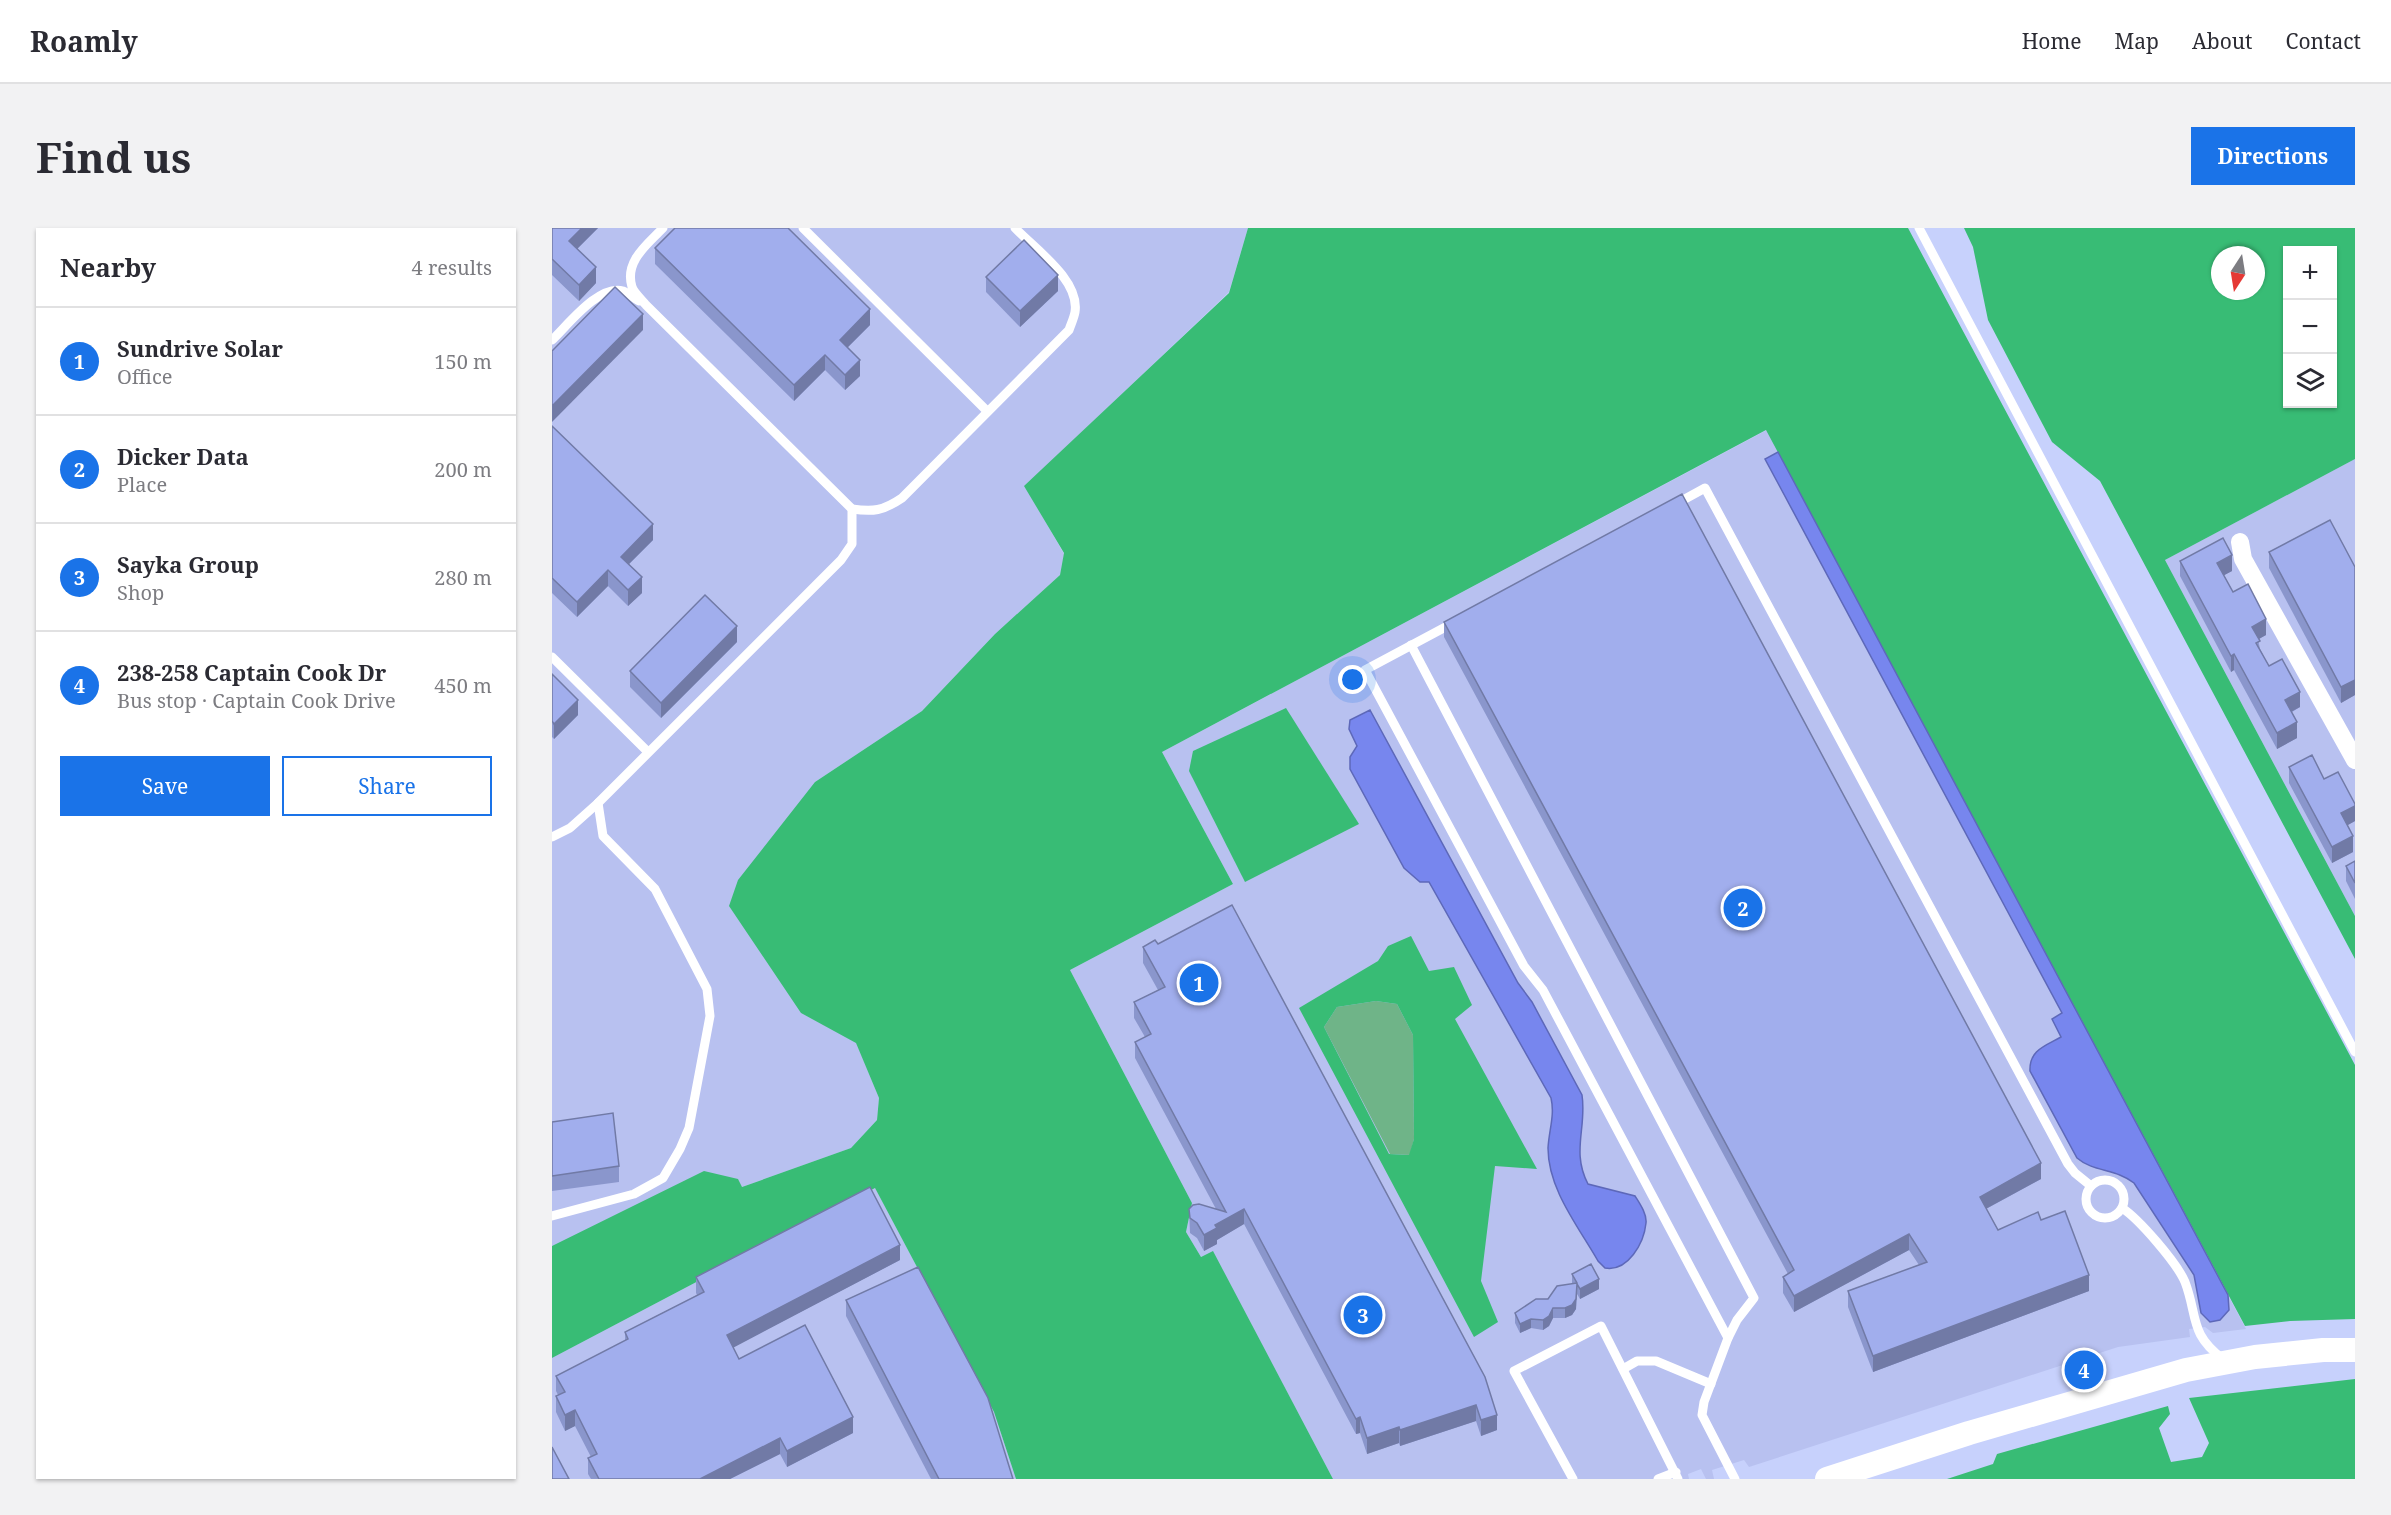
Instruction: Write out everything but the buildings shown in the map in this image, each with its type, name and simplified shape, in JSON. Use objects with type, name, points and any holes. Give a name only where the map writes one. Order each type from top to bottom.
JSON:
[{"type":"main road","points":[[1827,1479],[1969,1433],[2175,1373],[2227,1362],[2323,1350],[2355,1350]]},
{"type":"street","points":[[2240,542],[2243,559],[2253,578],[2350,737],[2355,760]]},
{"type":"lane","points":[[663,228],[635,257],[631,270],[632,288],[646,305],[852,509],[869,512],[888,508],[895,503],[1069,330],[1075,312],[1070,283],[1015,228]]},
{"type":"lane","points":[[803,228],[987,411]]},
{"type":"lane","points":[[1919,228],[2355,1052]]},
{"type":"lane","points":[[552,340],[595,298],[609,291],[623,291],[646,305]]},
{"type":"lane","points":[[1661,512],[1705,488],[2068,1164],[2091,1186]]},
{"type":"lane","points":[[552,837],[570,828],[598,803],[841,560],[852,544],[852,509]]},
{"type":"lane","points":[[1463,618],[1365,670],[1524,966],[1543,990],[1728,1338]]},
{"type":"lane","points":[[1411,645],[1754,1298],[1737,1320],[1728,1338],[1702,1415],[1735,1479]]},
{"type":"lane","points":[[552,657],[648,751]]},
{"type":"lane","points":[[552,1216],[634,1194],[663,1178],[689,1128],[710,1016],[707,989],[655,889],[603,836],[598,803]]},
{"type":"lane","points":[[2106,1180],[2116,1184],[2124,1198],[2122,1208],[2113,1216],[2102,1218],[2096,1216],[2086,1202],[2088,1191],[2091,1186],[2106,1180]]},
{"type":"lane","points":[[2122,1208],[2132,1215],[2157,1244],[2184,1280],[2193,1318],[2202,1338],[2227,1362]]},
{"type":"lane","points":[[1573,1479],[1515,1371],[1600,1326],[1677,1475],[1658,1479]]},
{"type":"lane","points":[[1623,1369],[1638,1361],[1656,1362],[1711,1384]]},
{"type":"shaded area","points":[[552,228],[1248,228],[1229,292],[1025,486],[1064,554],[1060,575],[995,634],[922,711],[815,782],[801,1013],[856,1042],[879,1098],[877,1120],[851,1148],[742,1187],[552,1246]]},
{"type":"shaded area","points":[[1767,430],[2246,1329],[2213,1333],[2205,1327],[2189,1329],[2190,1337],[2118,1347],[1749,1467],[1744,1460],[1712,1470],[1714,1479],[1706,1479],[1701,1469],[1688,1474],[1689,1479],[1333,1479],[1213,1252],[1201,1257],[1186,1232],[1192,1203],[1070,970],[1233,884],[1162,752]]},
{"type":"shaded area","points":[[2355,459],[2355,916],[2165,560]]},
{"type":"shaded area","points":[[875,1188],[994,1412],[1016,1479],[552,1479],[552,1358]]},
{"type":"green space","points":[[1248,228],[1908,228],[2355,1065],[2355,1319],[2290,1321],[2245,1326],[1766,430],[1162,752],[1233,884],[1070,970],[1192,1203],[1186,1232],[1201,1257],[1213,1251],[1333,1479],[1016,1479],[994,1412],[875,1188],[552,1358],[552,1246],[704,1171],[738,1179],[742,1187],[851,1148],[877,1120],[879,1098],[856,1043],[801,1013],[729,906],[738,880],[815,782],[922,711],[995,634],[1060,575],[1064,553],[1024,486],[1229,293]]},
{"type":"green space","points":[[1964,228],[2355,228],[2355,459],[2165,560],[2355,916],[2355,959],[2100,481],[2052,442],[1988,320],[1973,247]]},
{"type":"green space","points":[[1286,708],[1359,824],[1245,882],[1189,771],[1193,751]]},
{"type":"green space","points":[[1411,936],[1429,971],[1454,967],[1472,1005],[1455,1019],[1537,1169],[1495,1166],[1481,1281],[1498,1322],[1474,1337],[1299,1008],[1378,961],[1388,946]],"holes":[[[1376,1001],[1397,1004],[1413,1035],[1414,1139],[1409,1155],[1389,1154],[1324,1027],[1337,1007]]]},
{"type":"green space","points":[[1376,1001],[1397,1004],[1413,1035],[1414,1139],[1410,1155],[1390,1154],[1324,1027],[1337,1007]]},
{"type":"green space","points":[[2355,1379],[2355,1479],[1947,1479],[1993,1464],[1997,1454],[2168,1406],[2170,1414],[2159,1428],[2171,1462],[2202,1457],[2209,1443],[2189,1398]]},
{"type":"water","points":[[1778,452],[2228,1295],[2229,1310],[2220,1320],[2210,1322],[2201,1313],[2194,1275],[2134,1183],[2120,1175],[2083,1163],[2077,1158],[2030,1071],[2030,1064],[2035,1053],[2061,1037],[2052,1019],[2062,1013],[1765,459]]},
{"type":"water","points":[[1370,710],[1518,983],[1532,1002],[1582,1095],[1580,1150],[1583,1172],[1588,1184],[1635,1196],[1643,1209],[1646,1223],[1642,1239],[1628,1261],[1621,1265],[1605,1268],[1598,1261],[1566,1207],[1549,1163],[1551,1098],[1429,882],[1420,882],[1404,868],[1350,769],[1350,757],[1357,746],[1349,729],[1350,720]]},
{"type":"place","name":"Dicker Data","points":[[1743,908]]},
{"type":"place","name":"Sundrive Solar","points":[[1199,983]]},
{"type":"place","name":"Sayka Group","points":[[1363,1315]]},
{"type":"place","name":"238-258 Captain Cook Dr","points":[[2084,1370]]}]
